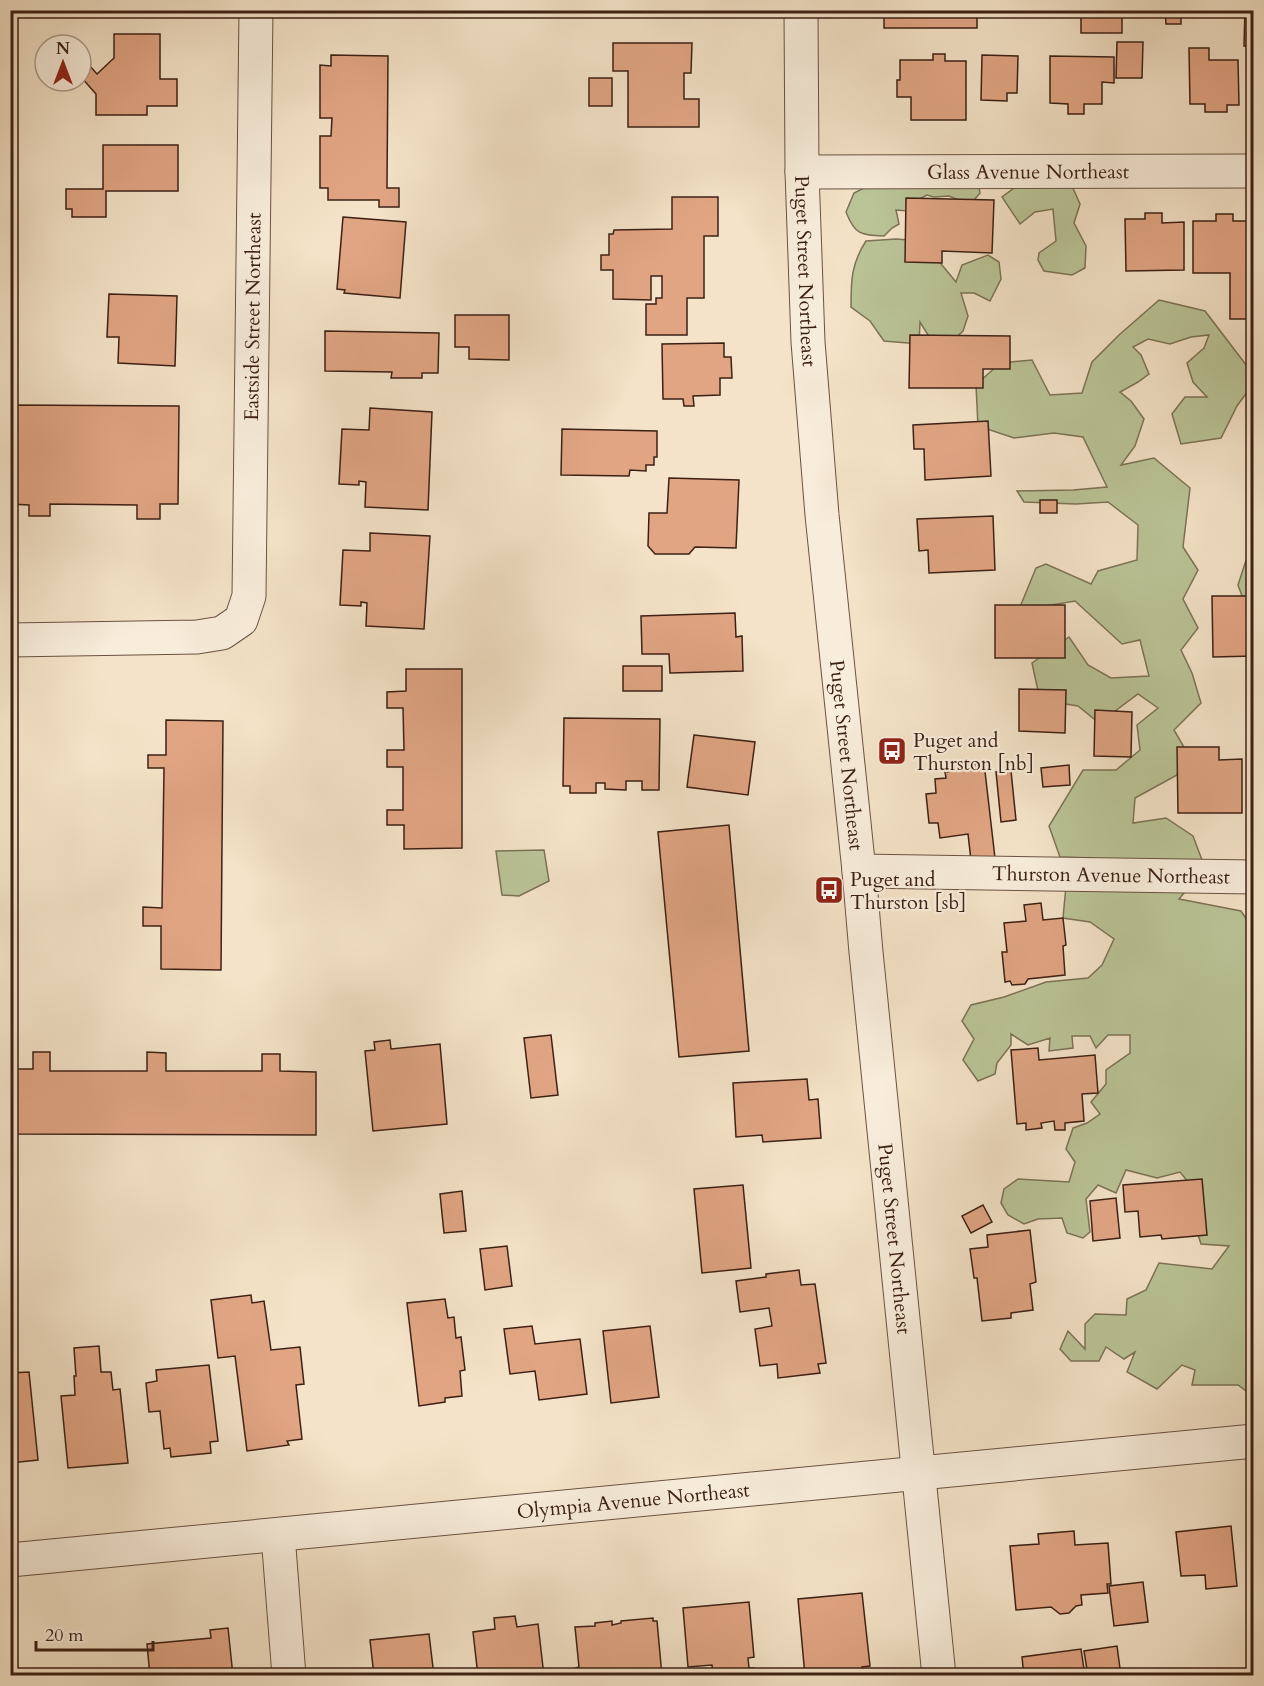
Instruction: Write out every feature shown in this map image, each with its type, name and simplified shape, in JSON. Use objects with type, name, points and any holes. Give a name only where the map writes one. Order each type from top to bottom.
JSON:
[{"type":"street","name":"Eastside Street Northeast","points":[[10,640],[197,637],[222,633],[241,620],[249,596],[256,10]]},
{"type":"street","name":"Puget Street Northeast","points":[[801,10],[802,172],[808,342],[822,515],[860,872],[866,952],[939,1676]]},
{"type":"street","name":"Glass Avenue Northeast","points":[[802,172],[1254,171]]},
{"type":"street","name":"Thurston Avenue Northeast","points":[[860,872],[1254,877]]},
{"type":"street","name":"Olympia Avenue Northeast","points":[[10,1560],[1254,1441]]},
{"type":"street","points":[[278,1535],[289,1676]]},
{"type":"green space","points":[[1018,185],[1072,186],[1080,204],[1074,223],[1086,246],[1085,268],[1072,275],[1044,271],[1038,260],[1039,253],[1056,241],[1053,209],[1035,212],[1020,224],[1002,197]]},
{"type":"green space","points":[[979,187],[980,193],[974,200],[927,195],[915,201],[909,211],[896,210],[899,224],[884,236],[860,232],[852,225],[846,212],[854,193],[864,188]]},
{"type":"green space","points":[[896,239],[922,241],[956,282],[962,265],[988,255],[999,262],[1001,279],[990,301],[974,293],[961,293],[968,316],[963,331],[950,343],[933,343],[920,322],[919,344],[884,341],[870,321],[851,307],[853,273],[857,257],[866,241]]},
{"type":"green space","points":[[1159,300],[1205,311],[1253,374],[1253,384],[1237,406],[1221,438],[1181,444],[1172,414],[1185,397],[1207,397],[1193,382],[1187,363],[1204,348],[1209,335],[1191,337],[1170,344],[1148,339],[1133,347],[1141,355],[1149,374],[1120,392],[1131,401],[1144,419],[1135,446],[1121,465],[1154,458],[1190,488],[1183,547],[1198,570],[1183,599],[1198,628],[1181,650],[1192,673],[1201,703],[1174,730],[1184,747],[1177,775],[1135,798],[1133,823],[1166,818],[1193,836],[1205,868],[1179,899],[1241,911],[1253,929],[1253,1396],[1238,1385],[1192,1385],[1195,1370],[1182,1365],[1157,1389],[1127,1372],[1135,1352],[1124,1359],[1106,1347],[1099,1361],[1071,1361],[1060,1349],[1068,1331],[1085,1349],[1085,1324],[1095,1314],[1126,1315],[1127,1299],[1146,1290],[1159,1263],[1212,1269],[1229,1246],[1201,1244],[1192,1216],[1198,1194],[1180,1172],[1157,1178],[1126,1170],[1116,1193],[1098,1185],[1086,1199],[1090,1232],[1083,1238],[1067,1233],[1062,1218],[1038,1219],[1024,1224],[1008,1215],[1001,1203],[1004,1189],[1018,1179],[1069,1182],[1075,1162],[1066,1149],[1073,1128],[1087,1123],[1100,1114],[1091,1102],[1106,1084],[1106,1070],[1130,1053],[1130,1035],[1108,1035],[1096,1048],[1090,1036],[1072,1036],[1073,1048],[1049,1051],[1050,1038],[1028,1045],[1011,1034],[1011,1045],[997,1063],[995,1074],[978,1081],[963,1060],[974,1039],[962,1021],[971,1005],[1004,997],[1046,982],[1088,978],[1102,965],[1114,939],[1090,922],[1063,918],[1066,886],[1090,858],[1060,857],[1049,826],[1083,770],[1116,770],[1140,750],[1137,725],[1158,708],[1138,694],[1099,723],[1078,706],[1040,700],[1032,663],[1069,637],[1088,665],[1111,678],[1149,676],[1140,640],[1122,644],[1075,601],[1046,606],[1020,607],[1036,568],[1046,564],[1091,584],[1098,571],[1137,560],[1138,525],[1108,502],[1076,504],[1024,502],[1017,491],[1107,487],[1083,437],[1054,433],[1014,438],[978,426],[976,385],[1000,363],[1032,360],[1050,395],[1082,393],[1092,362]]},
{"type":"green space","points":[[1253,547],[1253,621],[1238,585],[1250,548]]},
{"type":"green space","points":[[544,850],[549,881],[519,896],[502,895],[496,851]]},
{"type":"building","points":[[884,10],[977,10],[977,28],[884,28]]},
{"type":"building","points":[[1081,10],[1122,10],[1122,33],[1081,33]]},
{"type":"building","points":[[1165,10],[1181,10],[1181,24],[1166,24]]},
{"type":"building","points":[[1245,10],[1254,10],[1254,46],[1244,46]]},
{"type":"building","points":[[114,34],[160,34],[160,79],[177,79],[177,106],[147,106],[147,115],[96,115],[93,70],[97,74],[114,58]]},
{"type":"building","points":[[1117,42],[1143,42],[1142,78],[1116,78]]},
{"type":"building","points":[[613,43],[692,43],[691,73],[684,73],[684,99],[699,99],[699,127],[628,127],[628,71],[613,71]]},
{"type":"building","points":[[1189,48],[1209,48],[1209,60],[1238,60],[1239,105],[1227,105],[1227,112],[1205,112],[1205,104],[1190,104]]},
{"type":"building","points":[[933,54],[945,54],[945,61],[966,61],[966,120],[911,120],[911,97],[897,97],[900,60],[933,60]]},
{"type":"building","points":[[331,55],[388,56],[387,188],[399,188],[399,207],[379,207],[379,200],[328,200],[328,188],[320,188],[320,136],[331,136],[332,118],[320,118],[320,65],[331,66]]},
{"type":"building","points":[[982,55],[1018,56],[1017,93],[1007,93],[1007,101],[981,100]]},
{"type":"building","points":[[1050,56],[1114,57],[1114,83],[1102,82],[1102,104],[1084,104],[1084,114],[1068,114],[1068,104],[1050,103]]},
{"type":"building","points":[[589,78],[612,78],[612,106],[589,106]]},
{"type":"building","points":[[103,145],[178,145],[178,191],[106,191],[106,217],[72,217],[72,209],[66,209],[66,189],[103,189]]},
{"type":"building","points":[[672,197],[718,197],[718,236],[704,236],[704,298],[687,298],[687,335],[646,335],[646,304],[656,304],[656,298],[662,298],[662,276],[651,276],[651,300],[613,299],[613,270],[601,270],[601,255],[609,255],[609,234],[613,234],[614,230],[672,229]]},
{"type":"building","points":[[906,198],[994,200],[992,253],[942,251],[942,263],[905,262]]},
{"type":"building","points":[[1145,213],[1162,213],[1162,223],[1184,222],[1184,270],[1126,271],[1125,219],[1145,219]]},
{"type":"building","points":[[1216,214],[1233,214],[1233,221],[1253,221],[1253,272],[1248,272],[1248,279],[1254,279],[1254,319],[1230,319],[1230,273],[1193,273],[1193,221],[1216,221]]},
{"type":"building","points":[[343,217],[406,222],[400,298],[344,293],[345,290],[337,289]]},
{"type":"building","points":[[109,294],[177,296],[175,366],[118,363],[119,337],[107,337]]},
{"type":"building","points":[[455,315],[509,315],[509,360],[469,359],[469,347],[455,347]]},
{"type":"building","points":[[325,331],[439,333],[438,373],[422,373],[422,378],[391,378],[392,372],[325,371]]},
{"type":"building","points":[[910,335],[1010,336],[1010,369],[983,369],[983,388],[909,388]]},
{"type":"building","points":[[724,343],[724,357],[731,357],[732,378],[720,378],[720,395],[693,396],[694,406],[684,406],[683,399],[663,399],[662,344]]},
{"type":"building","points":[[10,405],[179,406],[178,504],[160,504],[160,519],[137,519],[137,505],[50,504],[50,516],[29,516],[29,505],[10,504]]},
{"type":"building","points":[[370,408],[432,412],[428,510],[365,507],[366,482],[359,481],[359,485],[339,484],[342,429],[369,430]]},
{"type":"building","points":[[988,421],[991,476],[925,480],[924,449],[914,449],[913,425]]},
{"type":"building","points":[[562,429],[657,431],[657,457],[654,457],[654,465],[646,465],[646,471],[630,470],[629,476],[561,475]]},
{"type":"building","points":[[669,478],[739,480],[736,548],[695,547],[689,554],[655,554],[648,546],[649,513],[667,513]]},
{"type":"building","points":[[1040,500],[1057,500],[1057,513],[1040,513]]},
{"type":"building","points":[[993,516],[995,570],[929,573],[928,550],[919,551],[917,519]]},
{"type":"building","points":[[370,533],[430,536],[424,629],[366,626],[367,603],[361,602],[361,606],[340,605],[343,550],[370,551]]},
{"type":"building","points":[[1212,596],[1254,596],[1254,656],[1213,657]]},
{"type":"building","points":[[995,605],[1065,605],[1065,658],[995,658]]},
{"type":"building","points":[[735,613],[736,637],[742,636],[743,671],[670,673],[669,654],[642,654],[641,616]]},
{"type":"building","points":[[623,666],[662,666],[662,691],[623,691]]},
{"type":"building","points":[[406,669],[462,669],[462,848],[404,849],[404,825],[387,825],[387,810],[403,810],[403,767],[387,767],[387,750],[404,750],[403,708],[387,708],[387,692],[406,691]]},
{"type":"building","points":[[1019,689],[1066,690],[1065,733],[1019,731]]},
{"type":"building","points":[[1095,710],[1132,712],[1131,757],[1094,756]]},
{"type":"building","points":[[564,718],[660,719],[659,790],[642,790],[642,781],[626,781],[626,790],[605,789],[605,783],[596,783],[596,793],[570,793],[570,786],[563,786]]},
{"type":"building","points":[[166,720],[223,721],[221,970],[161,969],[161,926],[143,926],[143,907],[162,908],[164,768],[148,768],[148,755],[166,755]]},
{"type":"building","points":[[694,735],[755,742],[748,795],[687,787]]},
{"type":"building","points":[[1177,747],[1219,747],[1219,760],[1242,759],[1242,813],[1178,813]]},
{"type":"building","points":[[984,763],[995,858],[971,860],[968,834],[940,838],[938,823],[929,823],[926,794],[936,793],[935,779],[946,778],[945,772],[963,770],[962,766]]},
{"type":"building","points":[[1069,765],[1070,785],[1043,787],[1041,768]]},
{"type":"building","points":[[1011,771],[1016,820],[1001,822],[996,772]]},
{"type":"building","points":[[729,825],[749,1051],[679,1057],[658,832]]},
{"type":"building","points":[[1041,903],[1043,920],[1063,918],[1066,945],[1063,946],[1065,975],[1028,979],[1025,984],[1012,985],[1010,981],[1005,982],[1002,952],[1007,952],[1004,923],[1026,921],[1024,905]]},
{"type":"building","points":[[551,1035],[558,1095],[531,1098],[524,1038]]},
{"type":"building","points":[[390,1040],[391,1049],[440,1044],[447,1124],[373,1131],[365,1051],[375,1050],[374,1042]]},
{"type":"building","points":[[1038,1048],[1039,1060],[1095,1055],[1098,1093],[1082,1094],[1084,1121],[1065,1123],[1065,1130],[1055,1130],[1054,1121],[1041,1123],[1042,1128],[1026,1130],[1026,1123],[1017,1124],[1011,1050]]},
{"type":"building","points":[[33,1052],[50,1052],[50,1071],[147,1071],[147,1052],[166,1053],[166,1071],[262,1071],[262,1054],[280,1054],[280,1071],[316,1072],[316,1135],[10,1134],[10,1069],[33,1069]]},
{"type":"building","points":[[807,1079],[809,1100],[818,1099],[821,1138],[763,1142],[762,1135],[736,1137],[733,1083]]},
{"type":"building","points":[[1202,1179],[1207,1235],[1162,1239],[1161,1235],[1140,1237],[1138,1211],[1125,1212],[1123,1185]]},
{"type":"building","points":[[743,1185],[751,1268],[702,1273],[694,1189]]},
{"type":"building","points":[[462,1191],[466,1231],[444,1233],[440,1194]]},
{"type":"building","points":[[1116,1198],[1120,1238],[1093,1241],[1090,1201]]},
{"type":"building","points":[[983,1205],[992,1222],[971,1233],[962,1216]]},
{"type":"building","points":[[1030,1230],[1036,1282],[1030,1284],[1033,1310],[1011,1313],[1011,1318],[982,1321],[977,1278],[974,1278],[970,1249],[988,1247],[987,1235]]},
{"type":"building","points":[[507,1246],[512,1286],[485,1290],[480,1249]]},
{"type":"building","points":[[799,1270],[801,1285],[815,1284],[826,1363],[818,1364],[820,1373],[778,1378],[777,1364],[760,1366],[755,1329],[772,1326],[769,1308],[740,1312],[736,1281]]},
{"type":"building","points":[[251,1295],[252,1303],[264,1301],[271,1350],[300,1347],[304,1384],[296,1385],[302,1439],[287,1441],[289,1445],[247,1451],[235,1356],[218,1358],[211,1300]]},
{"type":"building","points":[[445,1299],[448,1318],[454,1317],[456,1338],[461,1337],[465,1370],[460,1371],[462,1396],[445,1398],[445,1402],[419,1406],[407,1303]]},
{"type":"building","points":[[532,1326],[535,1344],[580,1339],[587,1394],[539,1400],[535,1371],[510,1374],[504,1329]]},
{"type":"building","points":[[650,1326],[659,1397],[611,1403],[603,1331]]},
{"type":"building","points":[[99,1346],[101,1372],[111,1372],[113,1390],[120,1389],[128,1463],[68,1468],[61,1396],[75,1395],[74,1348]]},
{"type":"building","points":[[209,1365],[218,1441],[210,1442],[211,1453],[171,1457],[170,1448],[164,1449],[160,1411],[149,1412],[146,1383],[157,1381],[156,1370]]},
{"type":"building","points":[[29,1372],[38,1460],[10,1463],[10,1373]]},
{"type":"building","points":[[1231,1526],[1237,1586],[1206,1589],[1205,1575],[1181,1576],[1176,1532]]},
{"type":"building","points":[[1074,1531],[1075,1545],[1108,1543],[1111,1584],[1107,1584],[1108,1593],[1081,1595],[1082,1605],[1076,1606],[1069,1613],[1060,1614],[1051,1607],[1016,1610],[1010,1546],[1039,1544],[1038,1534]]},
{"type":"building","points":[[1143,1582],[1148,1622],[1114,1626],[1109,1586]]},
{"type":"building","points":[[862,1593],[870,1666],[862,1667],[863,1676],[805,1676],[798,1599]]},
{"type":"building","points":[[749,1602],[754,1657],[748,1658],[749,1668],[754,1668],[755,1676],[713,1676],[712,1665],[688,1667],[683,1608]]},
{"type":"building","points":[[515,1616],[517,1627],[538,1624],[544,1676],[478,1676],[473,1632],[495,1629],[494,1618]]},
{"type":"building","points":[[653,1618],[653,1621],[657,1621],[662,1676],[575,1676],[575,1668],[579,1667],[575,1627],[595,1626],[595,1623],[612,1621],[612,1625],[621,1623],[621,1621]]},
{"type":"building","points":[[228,1628],[233,1676],[150,1676],[147,1644],[211,1638],[210,1630]]},
{"type":"building","points":[[429,1634],[434,1676],[374,1676],[370,1640]]},
{"type":"building","points":[[1117,1646],[1121,1676],[1088,1676],[1084,1651]]},
{"type":"building","points":[[1081,1649],[1085,1676],[1024,1676],[1022,1657]]},
{"type":"place","name":"Puget and Thurston [nb]","points":[[892,751]]},
{"type":"place","name":"Puget and Thurston [sb]","points":[[829,890]]}]
